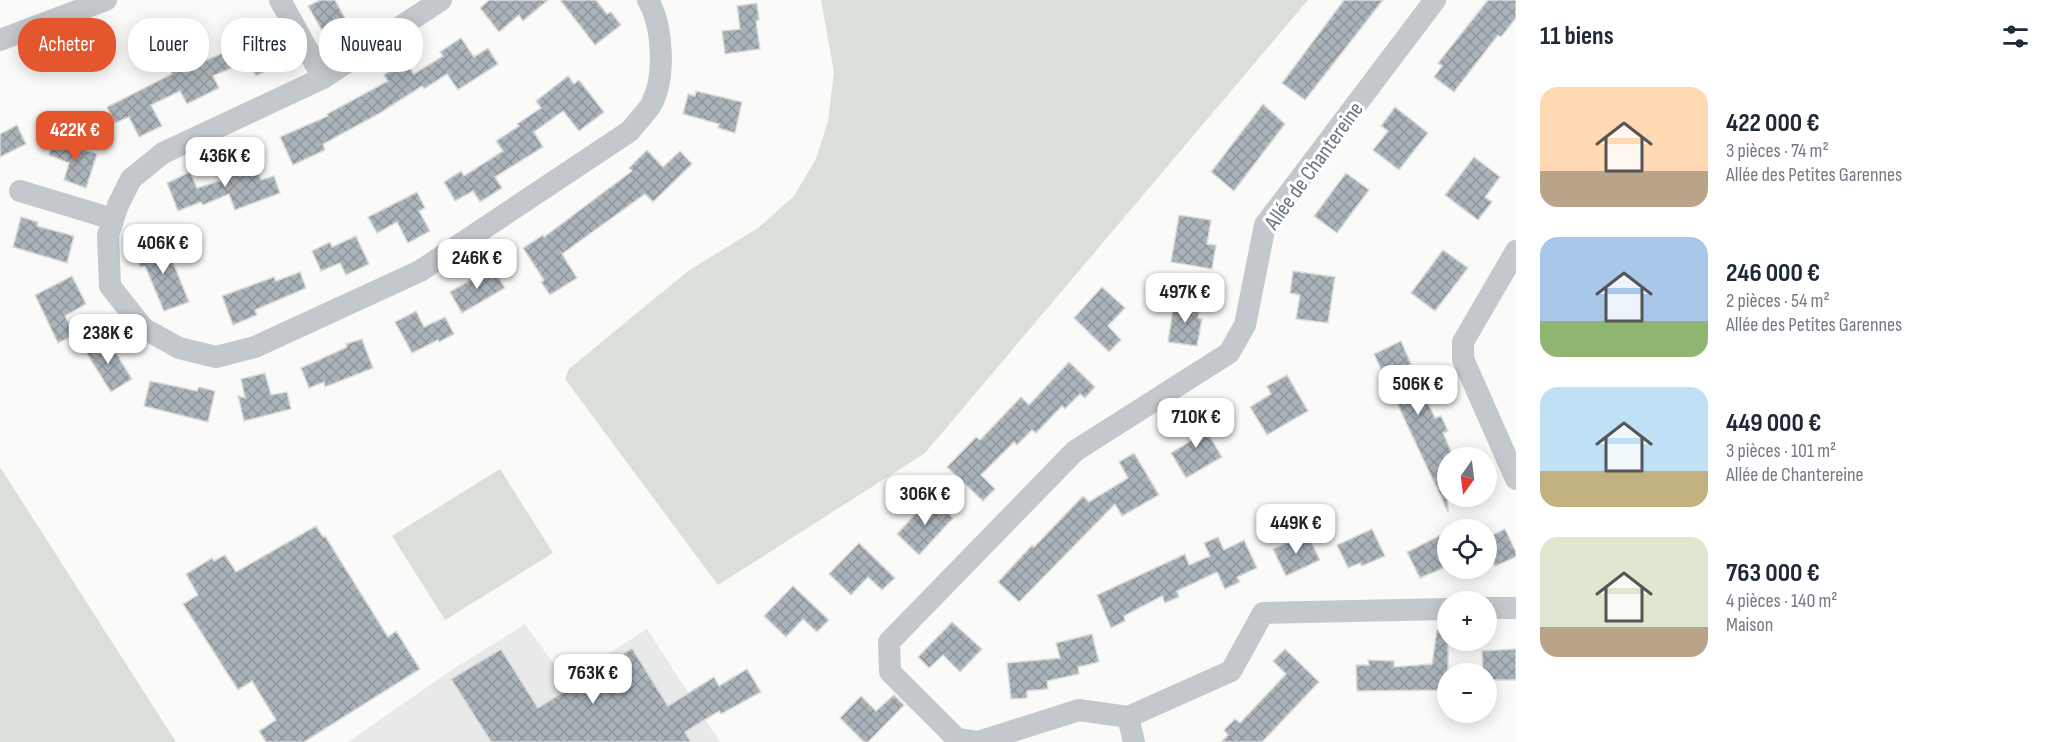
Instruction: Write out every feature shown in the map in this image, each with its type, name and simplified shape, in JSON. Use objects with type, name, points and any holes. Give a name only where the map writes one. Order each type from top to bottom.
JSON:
[{"type":"street","points":[[0,40],[55,9],[106,0]]},
{"type":"street","points":[[280,0],[323,78]]},
{"type":"street","points":[[441,0],[323,78],[163,153],[131,179],[118,205],[108,235],[110,286],[143,328],[179,348],[216,357],[255,347],[420,271],[630,131],[652,103],[662,67],[659,36],[648,0]]},
{"type":"street","name":"Allée de Chantereine","points":[[1128,717],[1079,710],[978,742],[957,739],[890,672],[889,642],[1075,451],[1229,353],[1245,325],[1265,225],[1435,0]]},
{"type":"street","points":[[20,191],[113,219]]},
{"type":"street","points":[[1516,250],[1463,342],[1463,359],[1516,479]]},
{"type":"street","points":[[1497,608],[1516,608]]},
{"type":"street","points":[[1134,742],[1128,717],[1231,671],[1263,613],[1437,609]]},
{"type":"shaded area","points":[[821,0],[1308,0],[925,453],[718,585],[565,379],[569,369],[688,271],[758,228],[794,196],[816,159],[828,121],[834,72]]},
{"type":"shaded area","points":[[0,467],[176,742],[0,742]]},
{"type":"shaded area","points":[[500,469],[553,553],[445,620],[392,536]]},
{"type":"shaded area","points":[[525,624],[566,681],[647,629],[720,742],[348,742],[447,673]]},
{"type":"building","points":[[320,0],[335,0],[345,18],[319,18],[319,25],[308,6]]},
{"type":"building","points":[[489,0],[548,0],[523,21],[519,15],[499,32],[480,8]]},
{"type":"building","points":[[560,0],[596,0],[607,14],[611,12],[621,25],[595,45]]},
{"type":"building","points":[[1344,0],[1383,0],[1305,100],[1282,83]]},
{"type":"building","points":[[1488,0],[1516,0],[1516,18],[1501,37],[1498,35],[1454,92],[1434,77],[1442,66],[1438,63]]},
{"type":"building","points":[[757,3],[759,20],[756,21],[760,49],[725,54],[722,31],[740,29],[737,6]]},
{"type":"building","points":[[461,38],[474,57],[488,48],[498,64],[458,90],[447,74],[424,89],[422,86],[380,113],[323,144],[325,150],[293,165],[280,137],[328,116],[327,114],[388,81],[384,75],[388,72],[413,72],[414,74],[423,72],[423,68],[443,56],[440,52]]},
{"type":"building","points":[[221,54],[222,72],[213,76],[219,88],[187,104],[180,91],[151,105],[162,126],[139,137],[129,117],[115,123],[107,107],[172,74],[171,72],[209,72],[209,59]]},
{"type":"building","points":[[568,76],[574,84],[579,80],[604,112],[579,131],[563,111],[534,132],[543,147],[495,177],[502,188],[480,202],[473,191],[455,201],[444,182],[461,171],[464,176],[503,151],[496,141],[541,108],[536,101]]},
{"type":"building","points":[[696,91],[742,102],[735,133],[718,128],[719,124],[683,114],[688,94],[695,96]]},
{"type":"building","points":[[1263,104],[1285,124],[1234,191],[1211,172]]},
{"type":"building","points":[[1395,107],[1428,133],[1399,170],[1373,150],[1388,131],[1381,126]]},
{"type":"building","points":[[17,125],[26,144],[0,157],[0,134]]},
{"type":"building","points":[[54,139],[97,154],[86,188],[64,180],[69,163],[49,155]]},
{"type":"building","points":[[647,150],[663,167],[680,151],[692,164],[653,202],[645,194],[562,254],[577,278],[550,295],[541,282],[544,280],[523,248],[543,235],[544,237],[632,171],[629,168]]},
{"type":"building","points":[[1474,157],[1500,177],[1485,197],[1492,202],[1478,220],[1445,195]]},
{"type":"building","points":[[249,160],[253,170],[257,169],[261,180],[274,176],[280,193],[235,210],[229,194],[203,205],[201,202],[178,211],[167,183],[190,172],[197,188],[229,178],[226,169]]},
{"type":"building","points":[[1346,173],[1369,190],[1337,233],[1314,216]]},
{"type":"building","points":[[417,192],[425,208],[419,211],[430,231],[408,243],[397,222],[377,233],[368,217]]},
{"type":"building","points":[[1179,215],[1211,220],[1207,244],[1216,245],[1212,269],[1171,262]]},
{"type":"building","points":[[21,217],[38,222],[37,226],[74,236],[67,263],[13,247]]},
{"type":"building","points":[[356,236],[369,264],[346,275],[340,263],[321,271],[312,251],[330,242],[332,247]]},
{"type":"building","points":[[164,240],[189,302],[164,311],[145,266],[140,267],[134,251]]},
{"type":"building","points":[[1443,250],[1468,268],[1435,311],[1411,293]]},
{"type":"building","points":[[492,267],[505,288],[462,313],[450,292]]},
{"type":"building","points":[[1293,271],[1335,277],[1328,323],[1296,319],[1300,295],[1290,293]]},
{"type":"building","points":[[300,272],[306,288],[255,310],[257,315],[233,325],[222,296],[274,277],[276,281]]},
{"type":"building","points":[[72,276],[86,304],[65,316],[75,335],[58,343],[35,295]]},
{"type":"building","points":[[1102,287],[1125,308],[1108,326],[1121,340],[1109,352],[1074,318]]},
{"type":"building","points":[[1174,302],[1200,305],[1198,318],[1202,319],[1197,346],[1168,342]]},
{"type":"building","points":[[416,311],[424,327],[445,317],[454,334],[412,353],[395,322]]},
{"type":"building","points":[[106,337],[132,379],[111,392],[85,351]]},
{"type":"building","points":[[362,339],[373,368],[325,387],[324,382],[309,388],[301,368],[347,347],[346,344]]},
{"type":"building","points":[[1401,341],[1411,364],[1407,366],[1423,400],[1426,399],[1435,418],[1441,416],[1448,431],[1443,433],[1449,447],[1437,447],[1437,489],[1374,354]]},
{"type":"building","points":[[1069,362],[1095,387],[1085,398],[1080,394],[1065,409],[1062,406],[1036,433],[1032,430],[1017,445],[1014,442],[981,475],[995,489],[983,501],[947,467],[976,437],[980,440],[1021,397],[1029,405]]},
{"type":"building","points":[[265,373],[271,395],[287,392],[291,409],[244,421],[238,396],[245,398],[241,379]]},
{"type":"building","points":[[1287,375],[1308,411],[1267,435],[1250,407],[1271,394],[1267,386]]},
{"type":"building","points":[[150,381],[197,391],[199,387],[215,391],[208,422],[144,406]]},
{"type":"building","points":[[1197,415],[1222,457],[1186,478],[1171,453],[1192,440],[1183,424]]},
{"type":"building","points":[[1134,453],[1159,495],[1122,516],[1115,504],[1019,602],[998,582],[1032,545],[1034,547],[1083,496],[1089,502],[1128,478],[1119,462]]},
{"type":"building","points":[[931,497],[953,518],[919,555],[897,534]]},
{"type":"building","points":[[316,526],[323,537],[325,536],[388,637],[396,631],[420,669],[304,742],[266,742],[259,731],[276,720],[252,681],[238,690],[183,604],[198,595],[186,574],[212,558],[214,561],[225,555],[236,572]]},
{"type":"building","points":[[1372,529],[1385,556],[1362,566],[1360,563],[1348,568],[1337,545]]},
{"type":"building","points":[[1505,529],[1516,552],[1516,557],[1497,565],[1497,533]]},
{"type":"building","points":[[1307,534],[1320,560],[1286,576],[1273,549]]},
{"type":"building","points":[[1218,537],[1224,550],[1244,540],[1257,568],[1237,577],[1240,582],[1225,589],[1217,572],[1177,591],[1179,597],[1165,603],[1162,596],[1124,616],[1125,621],[1111,628],[1097,595],[1185,554],[1189,565],[1210,556],[1204,543]]},
{"type":"building","points":[[1437,537],[1437,571],[1420,578],[1407,552]]},
{"type":"building","points":[[859,543],[895,578],[882,590],[868,577],[851,595],[829,574]]},
{"type":"building","points":[[793,586],[829,620],[817,632],[803,619],[786,637],[764,616]]},
{"type":"building","points":[[952,622],[982,649],[960,672],[943,655],[929,668],[918,657]]},
{"type":"building","points":[[1437,630],[1437,651],[1448,651],[1448,663],[1437,663],[1437,690],[1357,691],[1356,665],[1369,665],[1368,660],[1394,661],[1394,667],[1432,664]]},
{"type":"building","points":[[1092,634],[1099,662],[1078,667],[1079,674],[1047,681],[1048,689],[1027,691],[1027,698],[1011,699],[1007,663],[1060,658],[1056,643]]},
{"type":"building","points":[[632,648],[668,706],[714,677],[719,686],[747,669],[761,692],[721,714],[719,711],[685,732],[691,742],[491,742],[451,679],[501,649],[538,708]]},
{"type":"building","points":[[1285,649],[1319,682],[1262,742],[1221,742],[1228,735],[1224,730],[1235,719],[1240,723],[1286,674],[1273,661]]},
{"type":"building","points":[[1516,649],[1516,680],[1497,680],[1497,663],[1483,663],[1482,651]]},
{"type":"building","points":[[894,695],[904,705],[868,742],[864,742],[840,718],[861,696],[876,711]]}]
